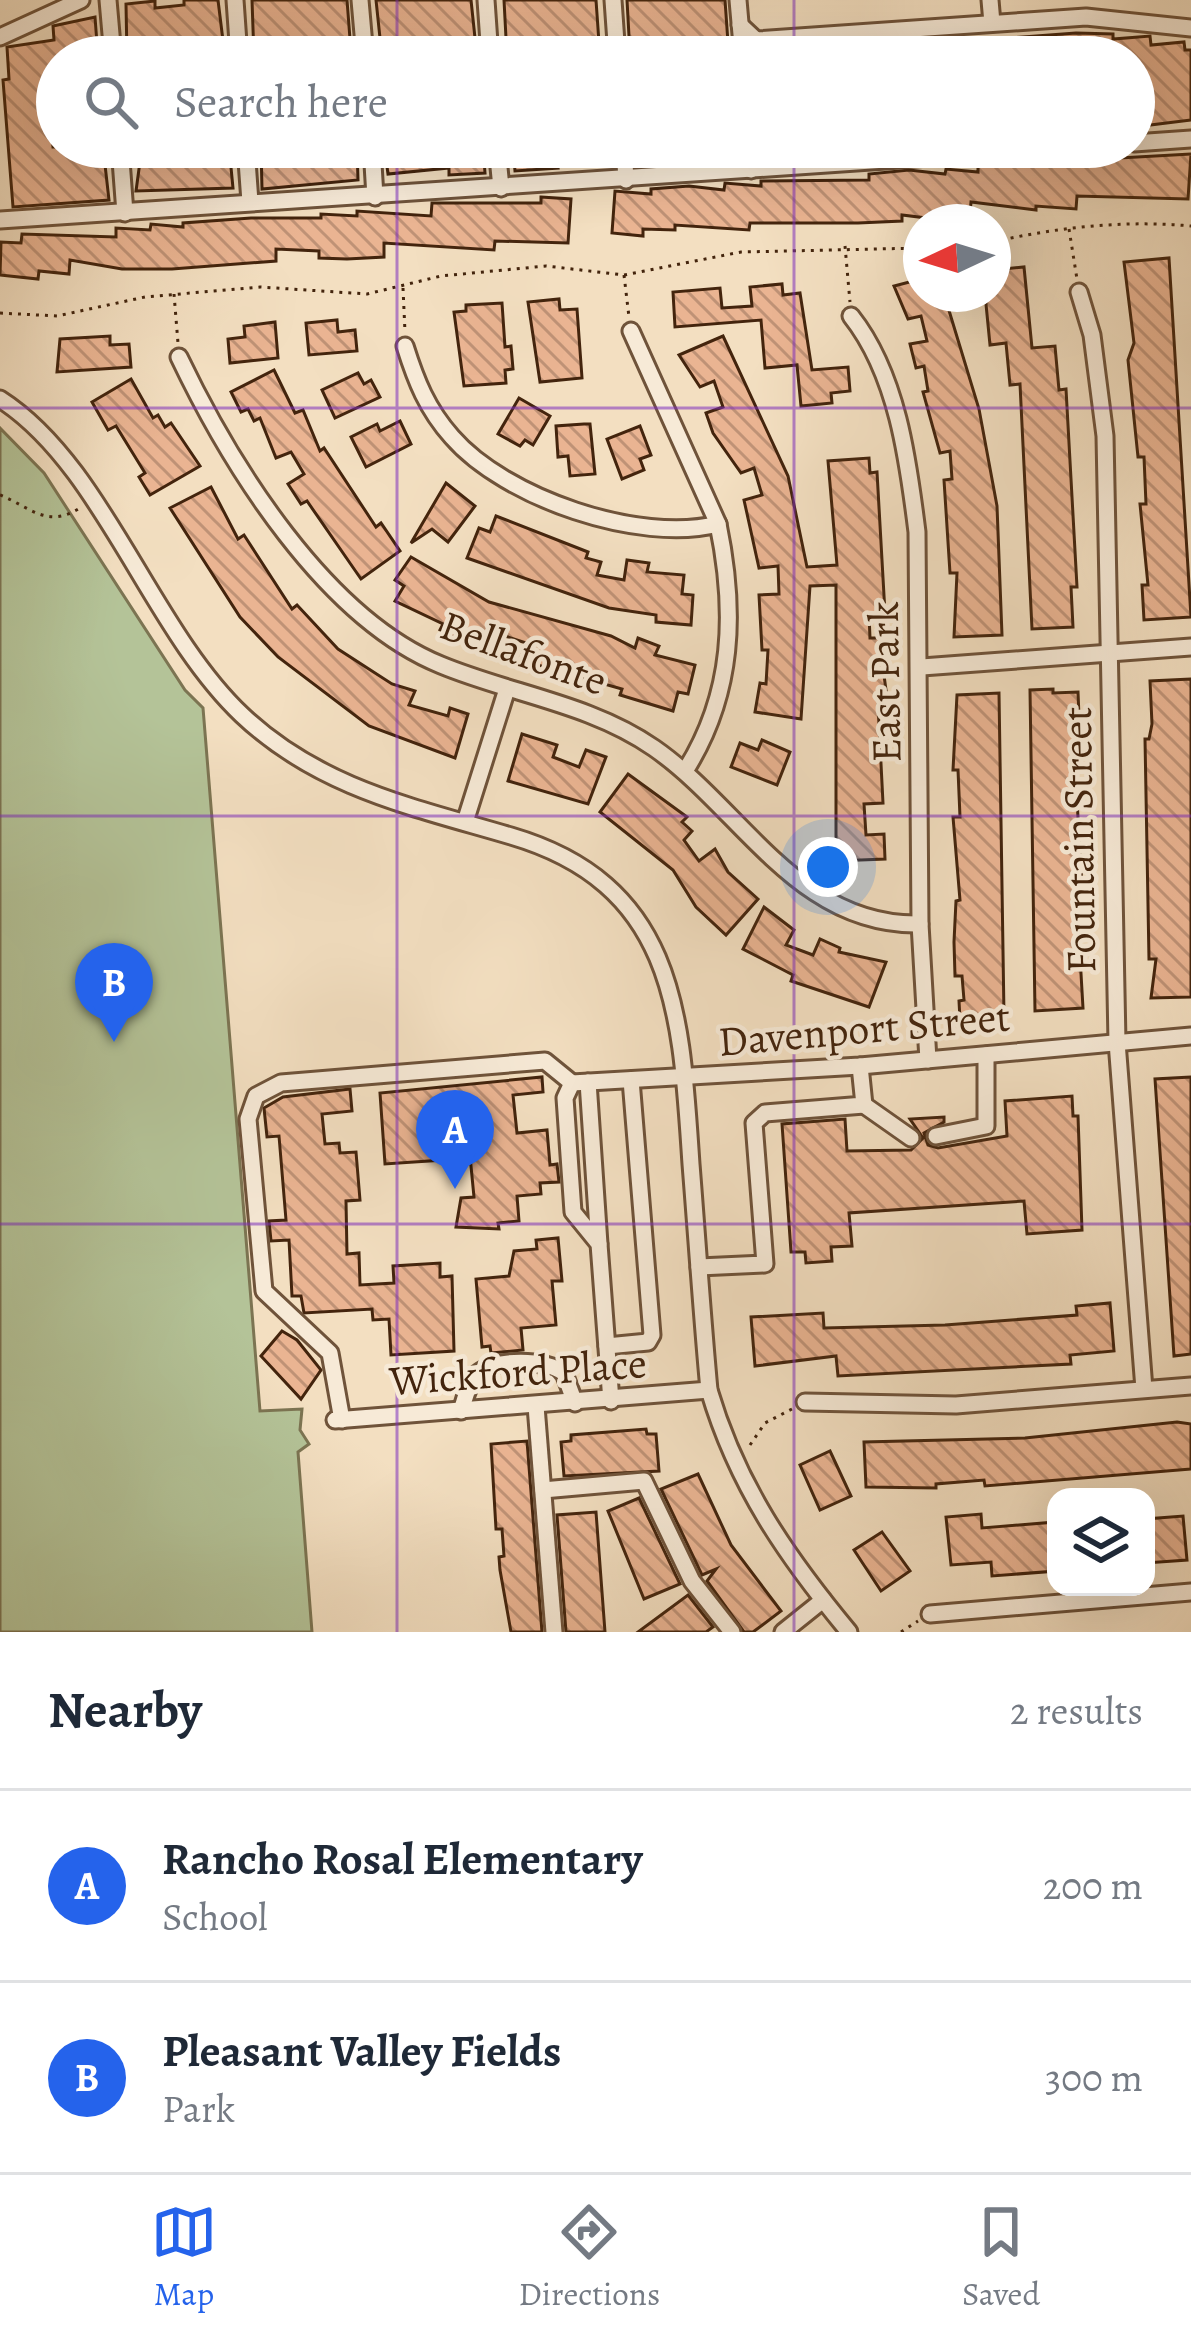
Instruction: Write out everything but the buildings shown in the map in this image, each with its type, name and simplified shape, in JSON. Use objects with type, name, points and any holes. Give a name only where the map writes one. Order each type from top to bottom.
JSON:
[{"type":"street","points":[[0,37],[81,0]]},
{"type":"street","points":[[108,0],[111,36]]},
{"type":"street","points":[[235,0],[238,36]]},
{"type":"street","points":[[360,0],[363,36]]},
{"type":"street","points":[[486,0],[489,36]]},
{"type":"street","points":[[613,0],[616,36]]},
{"type":"street","points":[[738,0],[741,36]]},
{"type":"street","points":[[990,0],[992,23]]},
{"type":"street","points":[[812,36],[1108,17],[1191,28]]},
{"type":"street","points":[[740,25],[752,36]]},
{"type":"street","points":[[1155,142],[1191,139]]},
{"type":"street","points":[[122,168],[125,213]]},
{"type":"street","points":[[248,168],[250,202]]},
{"type":"street","points":[[373,168],[375,197]]},
{"type":"street","points":[[499,168],[501,188]]},
{"type":"street","points":[[625,168],[626,180]]},
{"type":"street","points":[[0,221],[779,168]]},
{"type":"street","name":"Fountain Street","points":[[1079,292],[1092,335],[1105,436],[1117,1042],[1144,1389]]},
{"type":"street","name":"East Park","points":[[851,316],[877,349],[910,473],[922,667],[920,924],[928,1060]]},
{"type":"street","points":[[631,331],[718,524],[731,631],[721,694],[686,771]]},
{"type":"street","points":[[406,346],[421,395],[454,440],[496,475],[560,504],[624,524],[673,530],[718,524]]},
{"type":"street","name":"Bellafonte","points":[[179,357],[197,395],[284,531],[375,628],[436,664],[605,719],[686,771],[796,882],[847,911],[899,925],[920,924]]},
{"type":"street","points":[[0,399],[49,441],[213,684],[263,735],[356,790],[543,848],[616,893],[644,926],[664,964],[686,1055],[709,1390],[746,1490],[849,1632]]},
{"type":"street","points":[[922,667],[1191,647]]},
{"type":"street","points":[[466,822],[507,689]]},
{"type":"street","name":"Davenport Street","points":[[580,1083],[860,1066],[1191,1036]]},
{"type":"street","points":[[936,1136],[986,1126],[986,1054]]},
{"type":"street","name":"Wickford Place","points":[[580,1083],[545,1060],[281,1083],[256,1096],[248,1119],[264,1291],[330,1353],[338,1420],[709,1390]]},
{"type":"street","points":[[860,1066],[864,1105]]},
{"type":"street","points":[[607,1346],[648,1342],[652,1335],[631,1080]]},
{"type":"street","points":[[580,1083],[599,1244],[610,1401]]},
{"type":"street","points":[[580,1083],[565,1098],[573,1212],[599,1244]]},
{"type":"street","points":[[698,1267],[765,1264],[754,1123],[759,1117],[864,1105],[911,1138]]},
{"type":"street","points":[[461,1411],[472,1380],[484,1370],[542,1363],[564,1373],[575,1403]]},
{"type":"street","points":[[805,1402],[956,1405],[1191,1386]]},
{"type":"street","points":[[536,1406],[554,1632]]},
{"type":"street","points":[[543,1490],[644,1481],[692,1581],[732,1632]]},
{"type":"street","points":[[930,1614],[1191,1592]]},
{"type":"street","points":[[783,1632],[823,1600]]},
{"type":"path","points":[[1011,239],[1148,222],[1191,226]]},
{"type":"path","points":[[1069,229],[1079,292]]},
{"type":"path","points":[[845,246],[851,316]]},
{"type":"path","points":[[0,313],[57,316],[174,294],[260,287],[337,295],[403,287],[441,276],[546,266],[624,275],[740,252],[903,248]]},
{"type":"path","points":[[624,275],[631,331]]},
{"type":"path","points":[[403,287],[406,346]]},
{"type":"path","points":[[174,294],[179,357]]},
{"type":"path","points":[[0,495],[51,518],[72,513],[90,500]]},
{"type":"path","points":[[750,1445],[765,1423],[805,1402]]},
{"type":"path","points":[[901,1632],[930,1614]]},
{"type":"green space","points":[[0,428],[44,473],[185,690],[203,708],[260,1411],[302,1409],[300,1430],[309,1444],[298,1452],[312,1632],[0,1632]]},
{"type":"place","name":"Pleasant Valley Fields","points":[[114,1042]]},
{"type":"place","name":"Rancho Rosal Elementary","points":[[455,1189]]}]
